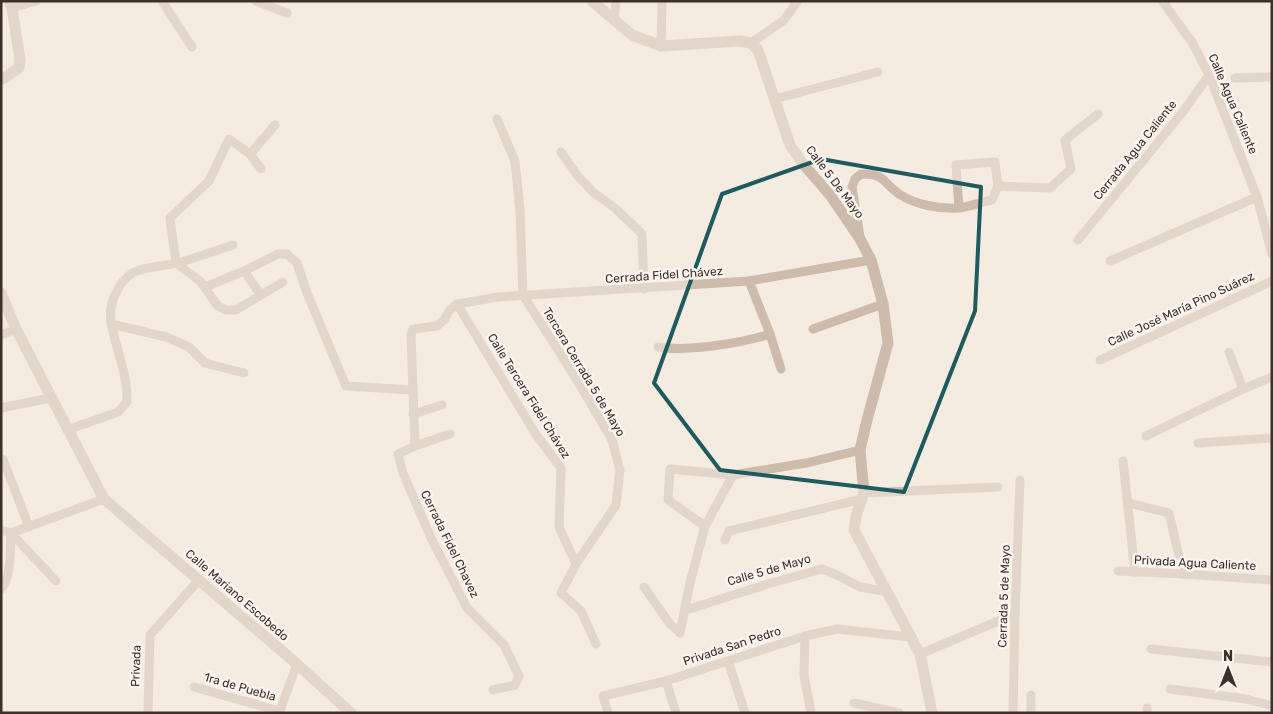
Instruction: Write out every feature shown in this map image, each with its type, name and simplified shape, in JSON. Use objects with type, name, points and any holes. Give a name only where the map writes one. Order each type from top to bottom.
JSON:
[{"type":"street","points":[[1,80],[18,68],[20,60],[11,5],[36,1]]},
{"type":"street","points":[[162,1],[192,47]]},
{"type":"street","points":[[256,1],[286,13]]},
{"type":"street","points":[[592,1],[632,34],[661,46],[751,43],[784,20],[798,1]]},
{"type":"street","points":[[614,20],[616,1]]},
{"type":"street","points":[[661,46],[662,1]]},
{"type":"street","name":"Calle Agua Caliente","points":[[1162,1],[1192,42],[1209,75],[1268,227],[1272,254]]},
{"type":"street","name":"Calle 5 De Mayo","points":[[751,43],[758,50],[790,145],[830,196],[860,239],[871,260],[883,304],[888,343],[860,450]]},
{"type":"street","points":[[774,99],[878,72]]},
{"type":"street","name":"Cerrada Agua Caliente","points":[[1078,240],[1182,113],[1209,75]]},
{"type":"street","points":[[1235,78],[1272,77]]},
{"type":"street","points":[[998,186],[1050,188],[1071,169],[1065,140],[1098,114]]},
{"type":"street","points":[[497,119],[515,161],[520,211],[523,296]]},
{"type":"street","points":[[250,154],[275,125]]},
{"type":"street","points":[[261,169],[250,154],[229,139],[208,181],[170,218],[176,263],[200,281],[218,306],[226,310],[236,310],[283,282]]},
{"type":"street","points":[[561,152],[577,175],[593,192],[616,209],[642,234],[644,289]]},
{"type":"street","points":[[860,239],[852,187],[855,179],[860,174],[875,174],[886,181],[899,194],[916,202],[935,207],[959,208],[992,200],[998,186],[995,162],[956,165],[959,208]]},
{"type":"street","points":[[1110,261],[1257,197]]},
{"type":"street","points":[[67,430],[118,412],[127,402],[128,387],[111,324],[110,307],[119,286],[129,275],[149,267],[176,263],[232,245]]},
{"type":"street","points":[[205,287],[278,254],[286,254],[297,263],[307,293],[346,386],[412,390]]},
{"type":"street","name":"Cerrada Fidel Chávez","points":[[457,304],[523,296],[749,281],[871,260]]},
{"type":"street","points":[[244,271],[261,295]]},
{"type":"street","points":[[749,281],[770,334],[781,369]]},
{"type":"street","name":"Calle José María Pino Suárez","points":[[1100,360],[1272,281]]},
{"type":"street","name":"Calle Mariano Escobedo","points":[[1,293],[16,329],[50,398],[104,499],[297,664],[351,713]]},
{"type":"street","name":"Tercera Cerrada 5 de Mayo","points":[[523,296],[577,380],[612,440],[620,470],[616,505],[576,564],[561,593],[581,611],[596,644]]},
{"type":"street","points":[[415,446],[411,335],[413,329],[437,326],[457,304]]},
{"type":"street","name":"Calle Tercera Fidel Chávez","points":[[457,304],[536,433],[561,468],[558,527],[576,564]]},
{"type":"street","points":[[813,329],[883,304]]},
{"type":"street","points":[[111,324],[166,337],[189,347],[205,362],[244,373]]},
{"type":"street","points":[[1,334],[16,329]]},
{"type":"street","points":[[658,347],[669,349],[713,345],[755,339],[770,334]]},
{"type":"street","points":[[1229,352],[1243,389]]},
{"type":"street","points":[[1146,436],[1272,377]]},
{"type":"street","points":[[1,408],[50,398]]},
{"type":"street","points":[[413,414],[442,405]]},
{"type":"street","name":"Cerrada Fidel Chavez","points":[[450,434],[398,454],[403,473],[431,538],[467,608],[504,644],[520,676],[515,685],[493,690]]},
{"type":"street","points":[[1198,442],[1272,438]]},
{"type":"street","points":[[705,526],[668,500],[670,469],[733,475],[806,463],[860,450],[863,496],[856,516],[854,530],[920,654],[932,713]]},
{"type":"street","points":[[3,459],[29,527]]},
{"type":"street","points":[[1123,461],[1135,572]]},
{"type":"street","points":[[644,587],[670,624],[680,634],[690,583],[705,526],[733,475]]},
{"type":"street","name":"Cerrada 5 de Mayo","points":[[1013,713],[1020,480]]},
{"type":"street","points":[[725,540],[729,531],[863,496],[998,487]]},
{"type":"street","points":[[11,533],[104,499]]},
{"type":"street","points":[[1128,504],[1169,513],[1183,574]]},
{"type":"street","points":[[1,530],[11,533],[56,581]]},
{"type":"street","points":[[1,589],[5,585],[10,560],[11,533]]},
{"type":"street","name":"Calle 5 de Mayo","points":[[686,610],[822,569],[860,587],[888,592]]},
{"type":"street","name":"Privada Agua Caliente","points":[[1118,571],[1272,580]]},
{"type":"street","name":"Privada","points":[[148,713],[150,635],[199,580]]},
{"type":"street","points":[[920,654],[1015,614]]},
{"type":"street","name":"Privada San Pedro","points":[[608,713],[603,696],[666,681],[806,636],[838,629],[910,637]]},
{"type":"street","points":[[806,636],[804,675],[812,713]]},
{"type":"street","points":[[1151,649],[1272,662]]},
{"type":"street","points":[[728,661],[745,713]]},
{"type":"street","points":[[279,712],[297,664]]},
{"type":"street","points":[[666,681],[676,713]]},
{"type":"street","name":"1ra de Puebla","points":[[194,687],[279,712]]},
{"type":"street","points":[[1170,689],[1246,699],[1272,706]]},
{"type":"street","points":[[1031,695],[1031,713]]},
{"type":"street","points":[[854,704],[899,713]]},
{"type":"highlighted area","points":[[821,159],[981,187],[975,311],[904,492],[720,470],[654,383],[722,194]]}]
